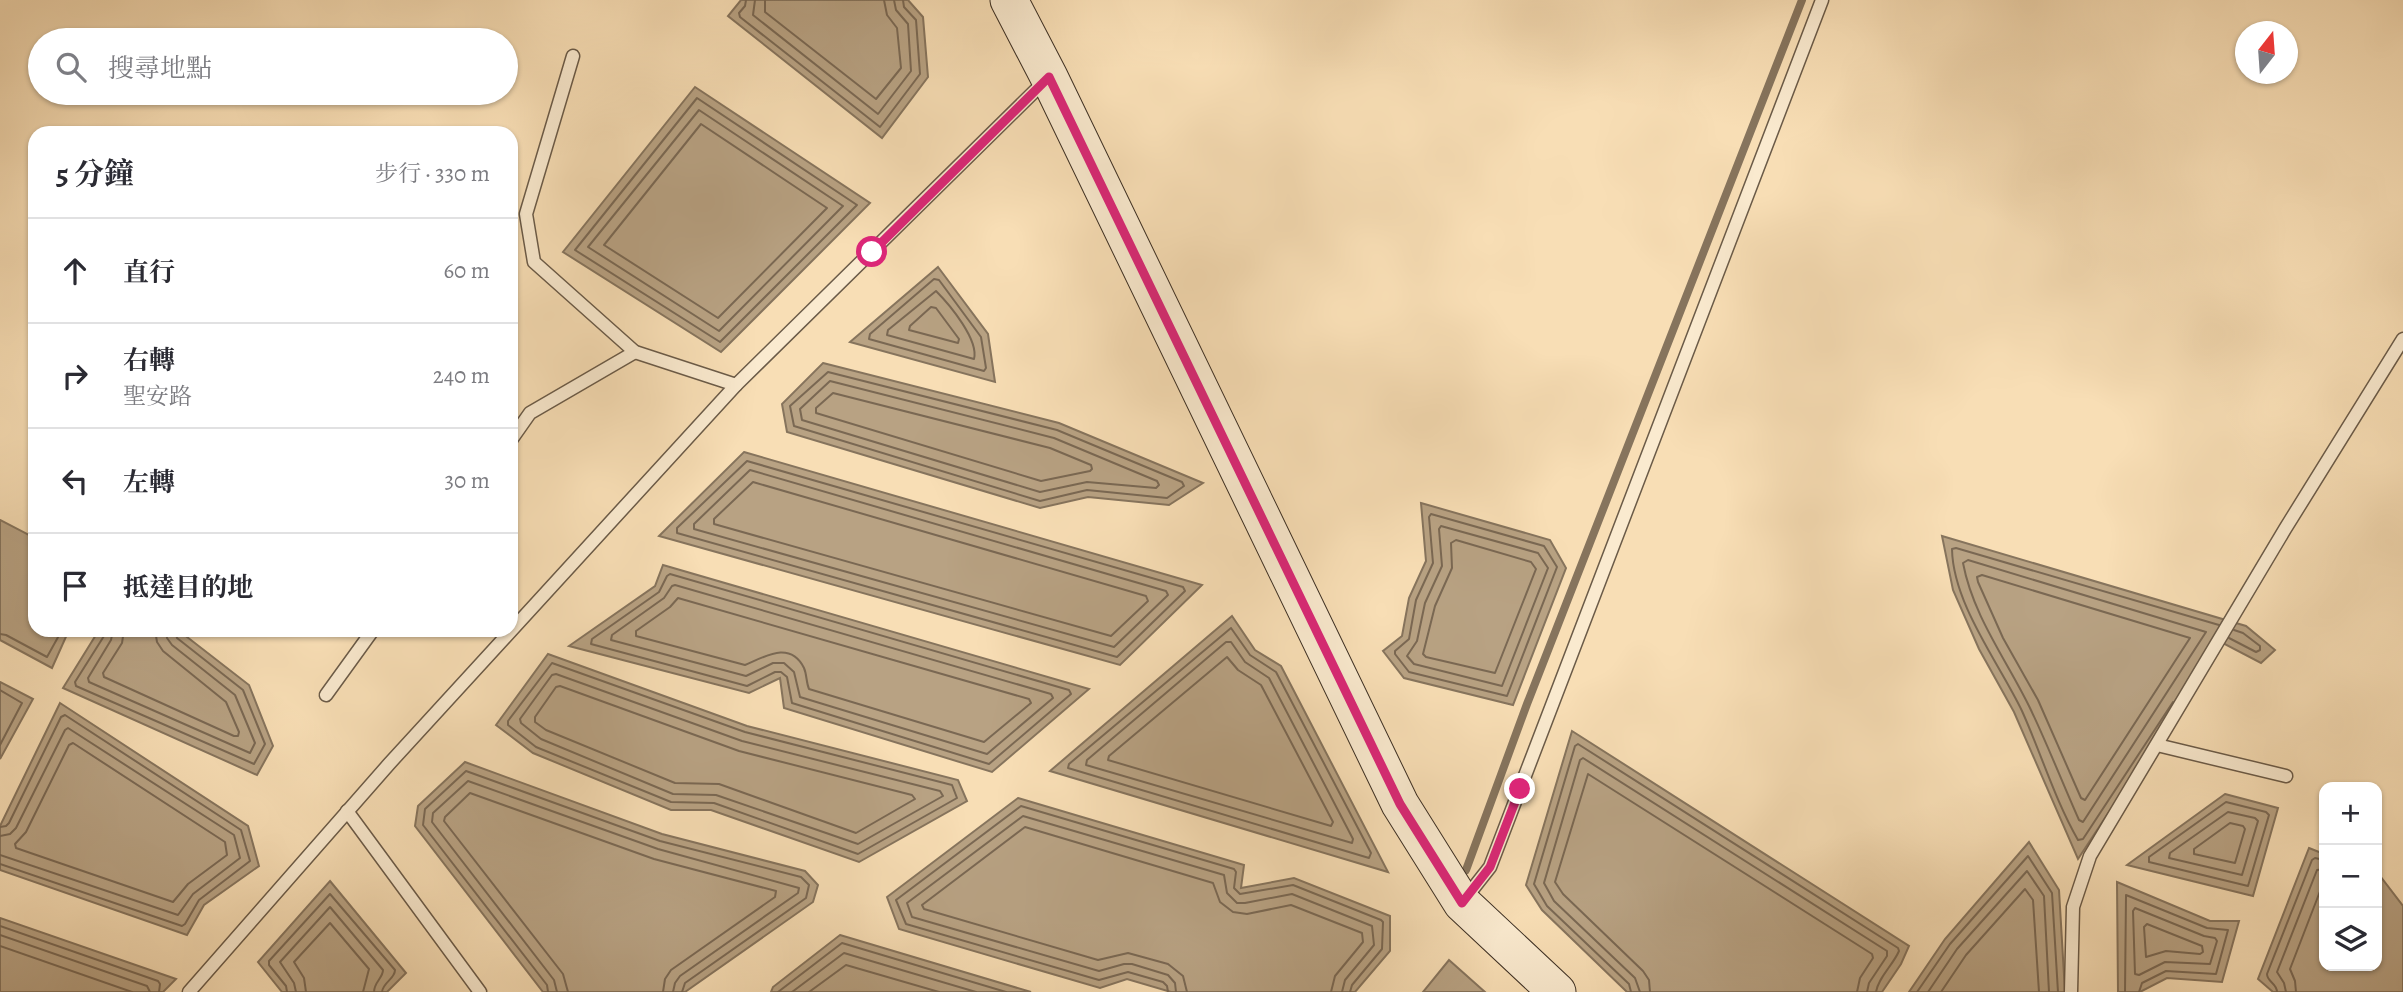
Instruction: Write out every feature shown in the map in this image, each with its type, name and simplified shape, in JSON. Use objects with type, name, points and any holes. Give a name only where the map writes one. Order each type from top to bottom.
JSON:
[{"type":"street","points":[[1009,0],[1049,77],[1400,804],[1462,903],[1557,992]]},
{"type":"lane","points":[[1462,903],[1490,867],[1822,0]]},
{"type":"lane","points":[[573,56],[526,214],[534,262],[635,352],[736,385]]},
{"type":"lane","points":[[518,622],[736,385],[1049,77]]},
{"type":"lane","points":[[2071,992],[2073,907],[2090,856],[2403,339]]},
{"type":"lane","points":[[518,430],[530,413],[635,352]]},
{"type":"lane","points":[[326,695],[368,637]]},
{"type":"lane","points":[[189,992],[388,764],[505,637]]},
{"type":"lane","points":[[2157,745],[2286,776]]},
{"type":"lane","points":[[347,811],[480,992]]},
{"type":"water","points":[[741,0],[908,0],[923,17],[928,77],[882,138],[728,16]]},
{"type":"water","points":[[695,87],[870,203],[721,352],[563,252]]},
{"type":"water","points":[[938,267],[988,334],[995,382],[850,342]]},
{"type":"water","points":[[823,363],[1059,423],[1203,483],[1169,505],[1088,497],[1040,508],[787,432],[782,404]]},
{"type":"water","points":[[744,452],[1202,585],[1120,665],[659,536]]},
{"type":"water","points":[[1421,503],[1550,540],[1566,568],[1513,705],[1404,678],[1383,651],[1402,636],[1409,598],[1426,561]]},
{"type":"water","points":[[0,520],[28,534],[28,637],[66,637],[52,668],[0,640]]},
{"type":"water","points":[[1942,536],[2246,626],[2275,650],[2261,663],[2221,642],[2078,859],[2014,712],[1979,649],[1953,590]]},
{"type":"water","points":[[663,565],[1089,689],[992,772],[784,708],[780,678],[749,693],[569,646],[655,586]]},
{"type":"water","points":[[1232,616],[1255,650],[1281,666],[1388,872],[1050,771]]},
{"type":"water","points":[[95,637],[187,637],[249,685],[273,746],[257,775],[63,688]]},
{"type":"water","points":[[548,654],[747,726],[958,780],[967,801],[859,862],[711,810],[671,810],[533,753],[496,725]]},
{"type":"water","points":[[0,682],[33,699],[0,759]]},
{"type":"water","points":[[60,703],[248,826],[259,866],[204,905],[187,935],[0,870],[0,826]]},
{"type":"water","points":[[1572,731],[1909,946],[1901,964],[1882,992],[1627,992],[1542,910],[1526,885]]},
{"type":"water","points":[[465,762],[662,834],[805,871],[818,885],[813,902],[685,992],[543,992],[415,826],[418,806]]},
{"type":"water","points":[[2225,794],[2278,808],[2253,896],[2127,865]]},
{"type":"water","points":[[1018,798],[1244,865],[1241,888],[1294,878],[1390,916],[1390,951],[1355,992],[1171,992],[1127,979],[1100,988],[899,929],[887,897]]},
{"type":"water","points":[[2029,842],[2059,890],[2065,992],[1909,992],[1945,939]]},
{"type":"water","points":[[2309,848],[2319,852],[2319,971],[2382,971],[2382,879],[2403,906],[2403,992],[2273,992],[2258,979]]},
{"type":"water","points":[[330,881],[406,973],[387,992],[282,992],[258,962]]},
{"type":"water","points":[[2117,882],[2210,921],[2239,921],[2222,982],[2167,978],[2140,992],[2118,992]]},
{"type":"water","points":[[0,918],[176,979],[163,992],[0,992]]},
{"type":"water","points":[[840,935],[1031,992],[771,992],[773,987]]},
{"type":"water","points":[[1449,960],[1485,992],[1423,992]]},
{"type":"waterway","points":[[1466,870],[1527,704],[1802,0]]},
{"type":"route","points":[[872,252],[1049,77],[1400,804],[1462,903],[1490,867],[1520,789]]}]
